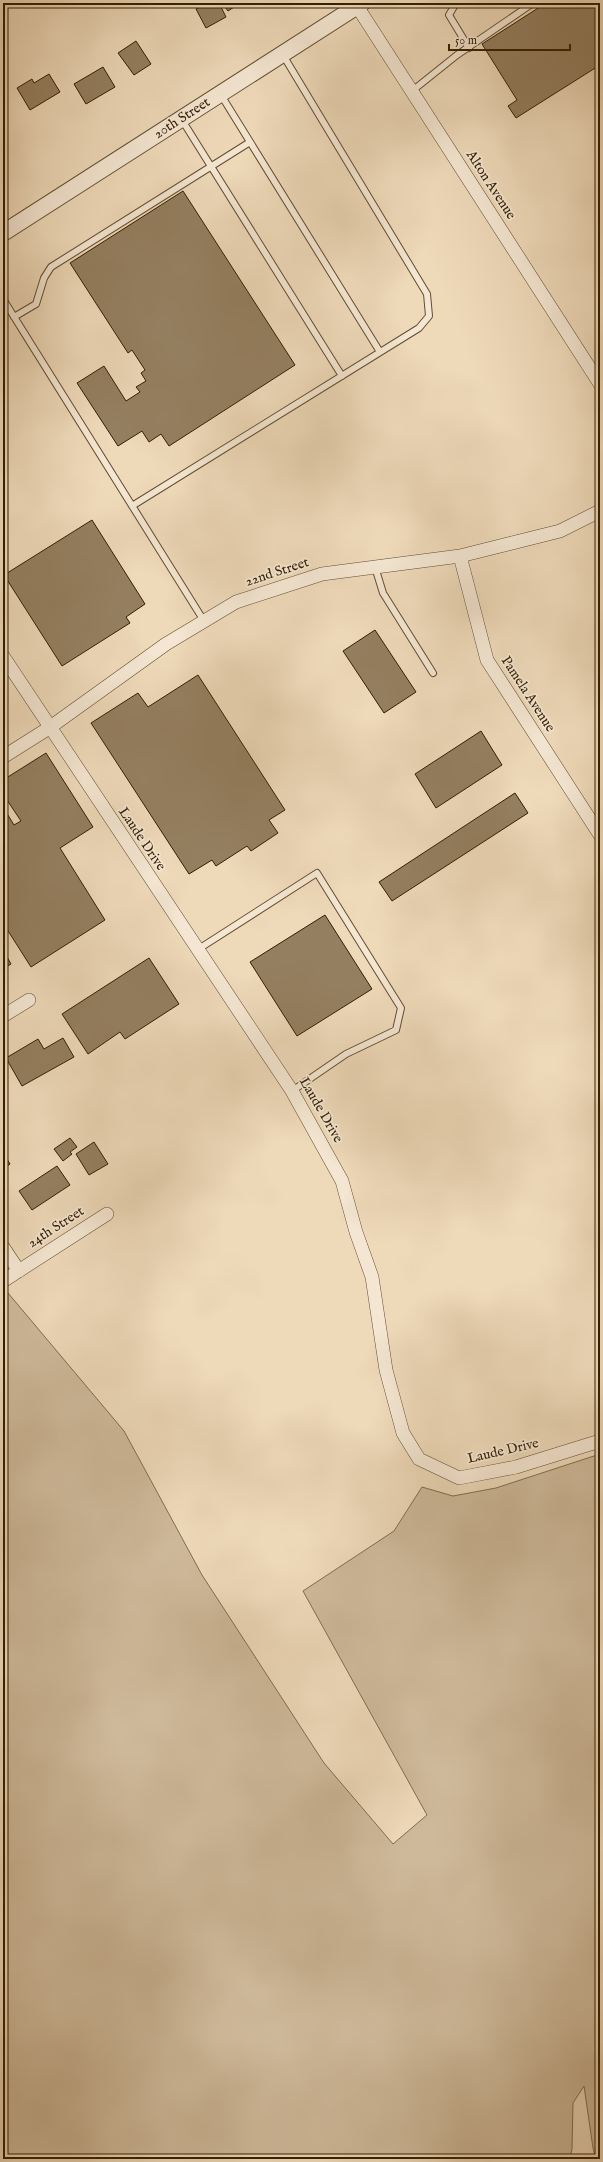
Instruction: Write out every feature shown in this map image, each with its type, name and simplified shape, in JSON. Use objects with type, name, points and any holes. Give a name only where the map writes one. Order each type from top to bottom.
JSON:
[{"type":"street","name":"20th Street","points":[[3,233],[221,94],[358,4]]},
{"type":"street","name":"Alton Avenue","points":[[358,4],[600,384]]},
{"type":"street","name":"22nd Street","points":[[3,757],[49,728],[166,644],[236,602],[322,574],[460,556],[560,531],[600,511]]},
{"type":"street","name":"Pamela Avenue","points":[[460,556],[487,660],[600,835]]},
{"type":"street","name":"Laude Drive","points":[[3,656],[49,728],[292,1091],[342,1181],[356,1232],[372,1277],[386,1370],[403,1433],[419,1459],[459,1478],[516,1468],[600,1441]]},
{"type":"street","points":[[3,1016],[29,1000]]},
{"type":"street","name":"24th Street","points":[[3,1281],[107,1214]]},
{"type":"street","points":[[3,1247],[19,1271]]},
{"type":"lane","points":[[456,3],[450,15],[469,48]]},
{"type":"lane","points":[[412,91],[469,48],[533,3]]},
{"type":"lane","points":[[132,506],[419,328],[429,316],[427,294],[282,54]]},
{"type":"lane","points":[[221,94],[380,352]]},
{"type":"lane","points":[[181,119],[342,376]]},
{"type":"lane","points":[[14,317],[36,304],[44,278],[51,267],[250,142]]},
{"type":"lane","points":[[3,299],[204,621]]},
{"type":"lane","points":[[375,567],[383,593],[433,673]]},
{"type":"lane","points":[[197,950],[317,873],[401,1008],[396,1030],[346,1054],[292,1091]]},
{"type":"shaded area","points":[[8,1293],[124,1431],[202,1575],[324,1763],[393,1844],[427,1815],[303,1591],[394,1531],[422,1487],[453,1496],[496,1488],[600,1454],[600,2159],[596,2159],[593,2148],[584,2086],[573,2103],[572,2149],[570,2159],[3,2159],[3,1296]]},
{"type":"building","points":[[207,3],[219,3],[226,17],[206,28],[196,9]]},
{"type":"building","points":[[222,3],[240,3],[228,11]]},
{"type":"building","points":[[546,3],[600,3],[600,65],[516,118],[508,106],[517,100],[482,44]]},
{"type":"building","points":[[136,41],[151,64],[134,75],[118,53]]},
{"type":"building","points":[[103,67],[115,87],[86,104],[74,84]]},
{"type":"building","points":[[49,74],[60,92],[30,110],[17,88],[32,79],[34,83]]},
{"type":"building","points":[[183,191],[295,365],[169,446],[161,434],[149,442],[142,431],[118,446],[77,383],[104,366],[126,401],[140,392],[136,387],[146,381],[141,373],[145,370],[132,350],[128,353],[70,263]]},
{"type":"building","points":[[92,520],[145,604],[126,617],[130,623],[62,666],[4,575]]},
{"type":"building","points":[[375,630],[416,692],[384,713],[343,651]]},
{"type":"building","points":[[198,675],[285,810],[269,820],[278,833],[251,851],[247,846],[216,866],[212,860],[189,874],[91,723],[138,693],[148,707]]},
{"type":"building","points":[[481,731],[502,765],[436,808],[415,774]]},
{"type":"building","points":[[46,753],[93,827],[60,848],[105,920],[31,967],[3,923],[3,807],[14,825],[21,821],[3,794],[3,780]]},
{"type":"building","points":[[515,793],[528,813],[392,901],[379,882]]},
{"type":"building","points":[[325,915],[372,989],[297,1036],[250,962]]},
{"type":"building","points":[[3,950],[11,964],[3,969]]},
{"type":"building","points":[[149,958],[179,1004],[125,1039],[120,1032],[88,1054],[62,1014]]},
{"type":"building","points":[[63,1038],[74,1057],[22,1086],[6,1058],[38,1039],[44,1049]]},
{"type":"building","points":[[70,1138],[77,1147],[70,1152],[72,1154],[63,1161],[54,1149]]},
{"type":"building","points":[[94,1142],[108,1164],[89,1175],[76,1154]]},
{"type":"building","points":[[3,1153],[10,1164],[3,1169]]},
{"type":"building","points":[[57,1166],[70,1185],[32,1210],[19,1191]]}]
